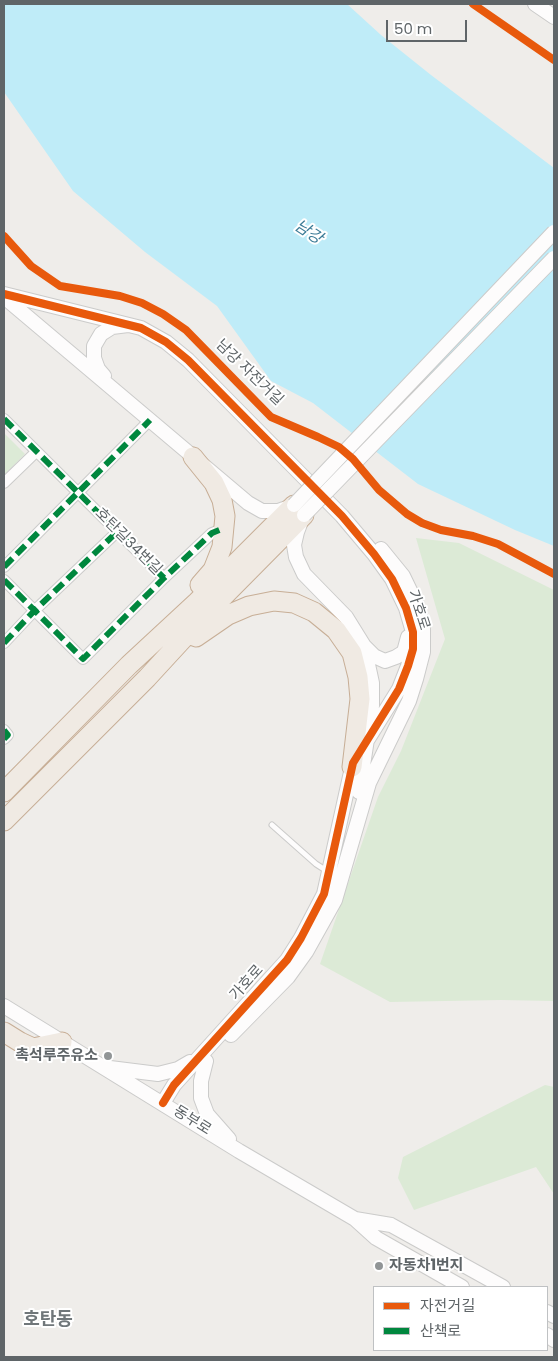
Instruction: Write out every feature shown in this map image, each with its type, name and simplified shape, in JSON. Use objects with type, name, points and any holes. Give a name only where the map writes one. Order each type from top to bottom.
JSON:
[{"type":"highway","points":[[129,665],[213,570],[222,547],[224,528],[222,500],[214,483],[193,457]]},
{"type":"highway","points":[[4,792],[129,665],[299,510]]},
{"type":"highway","points":[[4,821],[147,678],[299,510]]},
{"type":"highway","points":[[147,678],[208,628],[228,615],[249,606],[274,601],[294,602],[314,612],[336,630],[352,653],[358,677],[360,699],[352,766]]},
{"type":"highway","points":[[4,1032],[33,1048],[62,1042]]},
{"type":"street","points":[[536,4],[554,17]]},
{"type":"street","points":[[406,608],[409,626],[408,642],[404,652],[385,661],[374,656],[364,646],[346,617],[304,574],[296,557],[294,545],[299,510],[554,232]]},
{"type":"street","points":[[4,296],[248,503],[262,511],[299,510],[554,258]]},
{"type":"street","name":"가호로","points":[[4,296],[141,328],[166,342],[188,360],[342,516],[374,554],[392,579],[406,608],[413,632],[414,649],[399,689],[366,740],[352,766],[324,894],[301,938],[286,960],[202,1060]]},
{"type":"street","points":[[130,325],[112,328],[101,334],[94,346],[94,358],[98,369],[130,404]]},
{"type":"street","name":"호탄길34번길","points":[[4,419],[164,578],[212,533],[224,528]]},
{"type":"street","points":[[4,567],[150,420]]},
{"type":"street","points":[[4,483],[36,452]]},
{"type":"street","name":"가호로","points":[[163,1103],[174,1085],[288,977],[306,952],[335,900],[369,783],[408,701],[416,679],[422,652],[423,629],[417,605],[403,576],[377,545],[342,516]]},
{"type":"street","points":[[4,643],[35,610],[117,532]]},
{"type":"street","points":[[4,580],[83,659],[164,578]]},
{"type":"street","points":[[353,838],[372,706],[372,683],[364,646]]},
{"type":"street","name":"동부로","points":[[4,1006],[239,1151],[355,1219],[376,1238],[460,1286]]},
{"type":"street","points":[[103,1067],[158,1074],[202,1060],[201,1098],[207,1114],[239,1151]]},
{"type":"street","name":"동부로","points":[[355,1219],[391,1225],[500,1286]]},
{"type":"lane","points":[[272,825],[329,873],[344,873]]},
{"type":"green space","points":[[4,433],[25,454],[4,475]]},
{"type":"green space","points":[[416,538],[459,543],[554,590],[554,1001],[390,1002],[320,964],[378,797],[401,751],[445,639]]},
{"type":"green space","points":[[545,1085],[554,1087],[554,1194],[536,1167],[414,1210],[398,1178],[403,1157]]},
{"type":"water","name":"남강","points":[[4,4],[347,4],[381,35],[431,75],[554,168],[554,546],[515,530],[418,484],[313,403],[271,381],[217,306],[145,252],[73,191],[4,92]]},
{"type":"marked path","points":[[4,419],[164,578]]},
{"type":"marked path","points":[[4,567],[150,420]]},
{"type":"marked path","points":[[4,580],[83,659],[212,533],[224,528]]},
{"type":"marked path","points":[[4,643],[35,610],[117,532]]},
{"type":"marked path","points":[[4,730],[8,735],[4,739]]},
{"type":"cycle path","points":[[473,4],[554,60]]},
{"type":"cycle path","name":"남강 자전거길","points":[[4,236],[31,266],[60,286],[120,296],[142,303],[163,314],[186,330],[271,417],[339,447],[353,459],[379,490],[407,514],[422,523],[441,530],[473,536],[498,544],[554,574]]},
{"type":"cycle path","points":[[4,294],[141,328],[166,342],[188,360],[342,516],[374,554],[392,579],[406,608],[413,632],[413,649],[399,689],[353,763],[324,894],[301,938],[287,960],[174,1085],[163,1103]]},
{"type":"place","name":"촉석루주유소","points":[[108,1056]]},
{"type":"place","name":"자동차1번지","points":[[379,1266]]},
{"type":"district","name":"호탄동","points":[[48,1320]]}]
